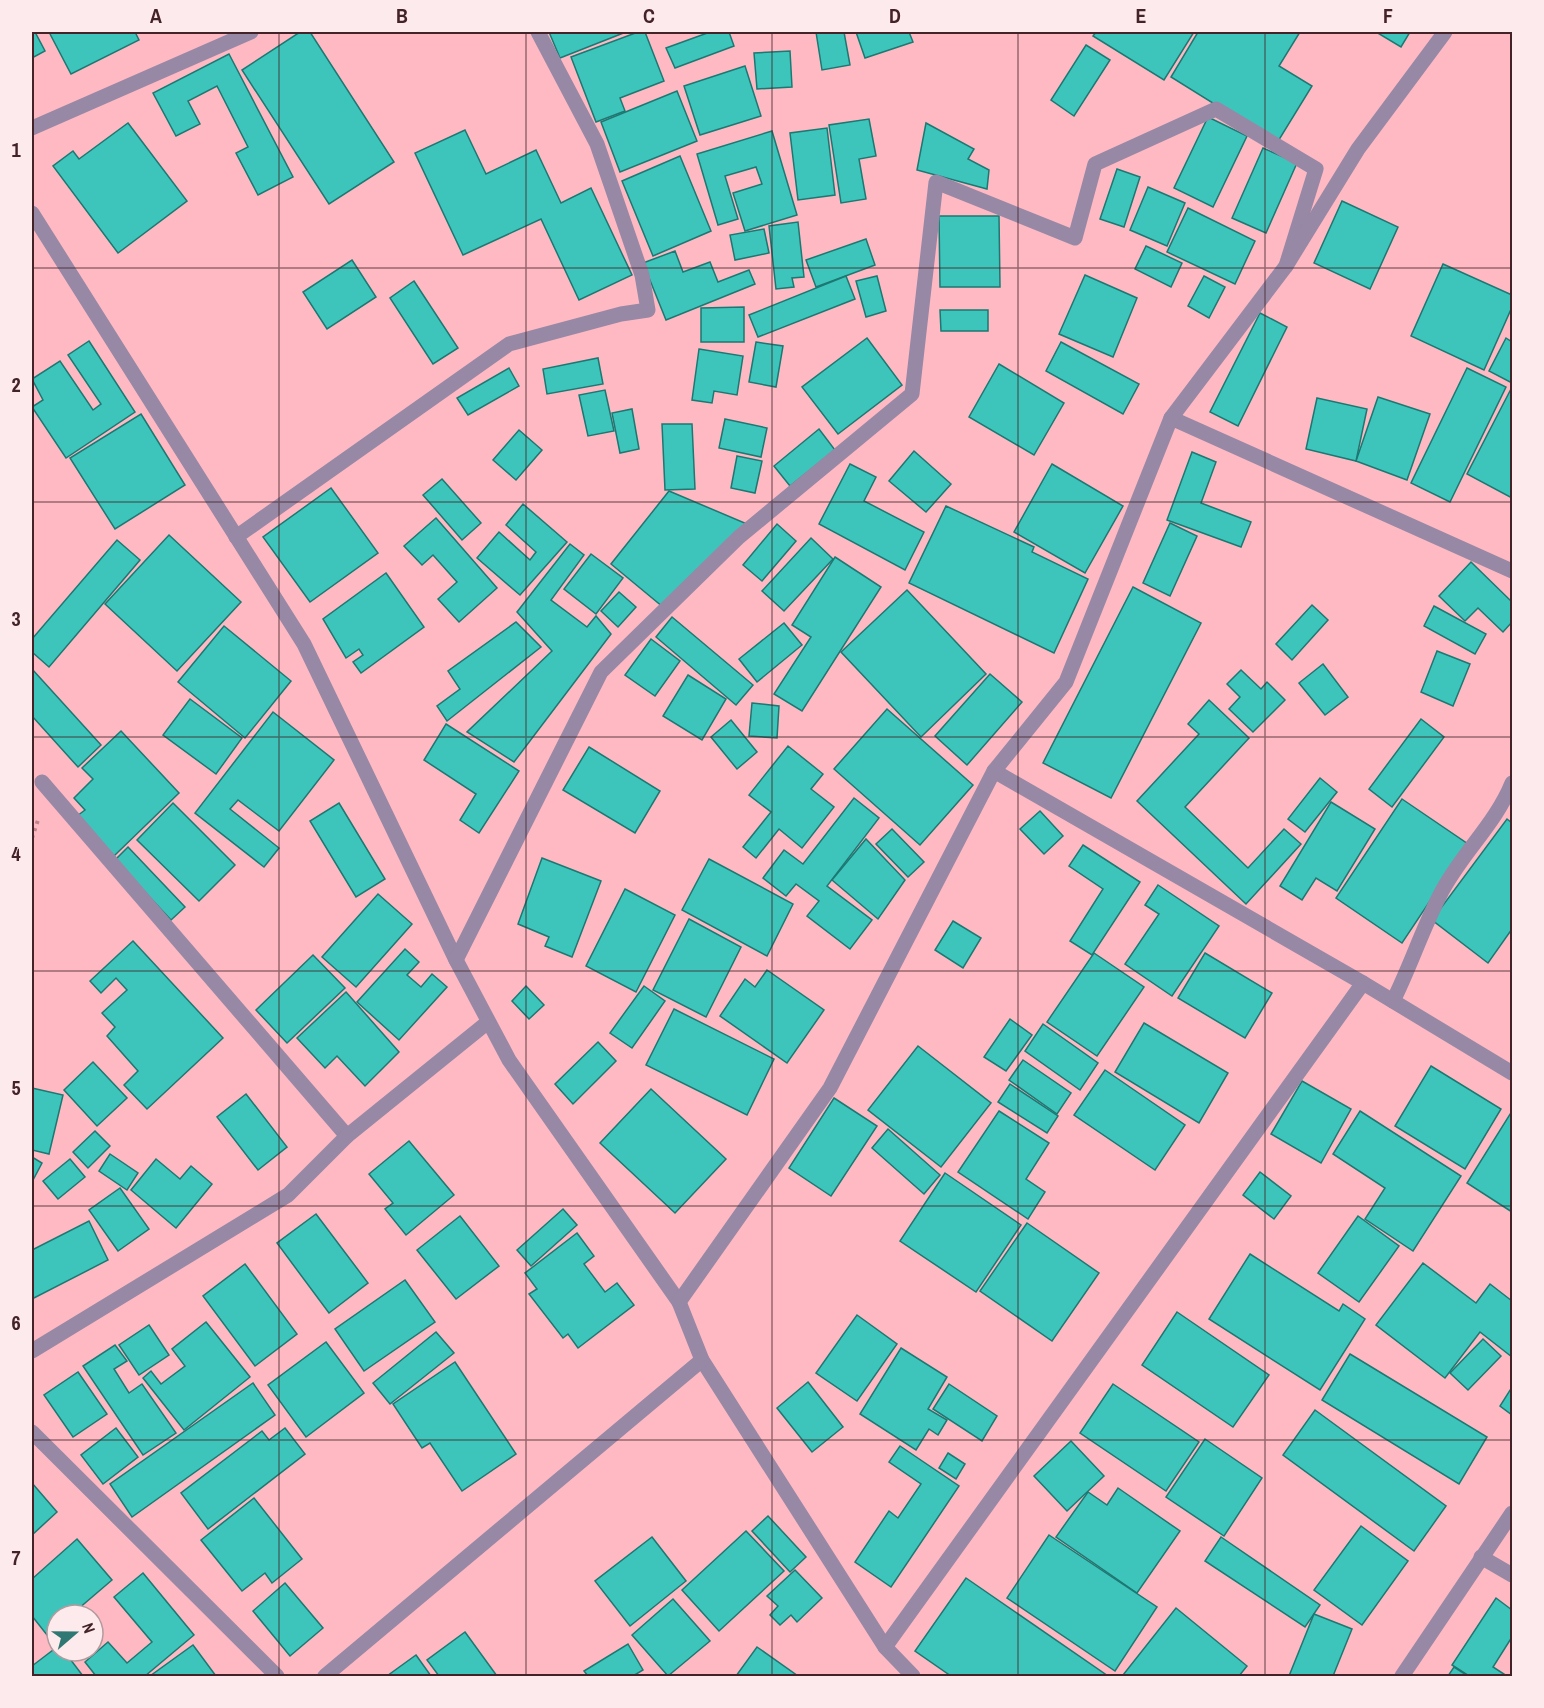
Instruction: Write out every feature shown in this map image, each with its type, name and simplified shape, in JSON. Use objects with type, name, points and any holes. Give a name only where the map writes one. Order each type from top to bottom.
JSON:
[{"type":"street","points":[[32,128],[251,32]]},
{"type":"street","points":[[236,537],[508,344],[621,314],[648,310],[642,275],[597,144],[538,32]]},
{"type":"street","points":[[680,1302],[830,1088],[994,771],[1066,682],[1171,418],[1286,266],[1358,149],[1445,32]]},
{"type":"street","points":[[456,960],[601,672],[739,537],[912,393],[936,182],[1075,238],[1095,164],[1216,109],[1316,169],[1286,266]]},
{"type":"street","points":[[32,213],[304,644],[456,960],[509,1060],[680,1302],[702,1360],[885,1647],[913,1677]]},
{"type":"street","points":[[1171,418],[1512,571]]},
{"type":"street","points":[[994,771],[1363,983],[1512,1073]]},
{"type":"street","points":[[42,782],[347,1136]]},
{"type":"street","points":[[1393,1001],[1413,963],[1440,894],[1503,805],[1512,783]]},
{"type":"street","points":[[885,1647],[1363,983]]},
{"type":"street","points":[[32,1351],[288,1195],[347,1136],[488,1022]]},
{"type":"street","points":[[325,1677],[702,1360]]},
{"type":"street","points":[[32,1432],[277,1677]]},
{"type":"street","points":[[1402,1677],[1512,1513]]},
{"type":"street","points":[[1481,1557],[1512,1575]]},
{"type":"building","points":[[32,32],[35,32],[45,51],[32,58]]},
{"type":"building","points":[[49,32],[135,32],[139,40],[71,74]]},
{"type":"building","points":[[300,32],[310,32],[394,162],[329,204],[242,70]]},
{"type":"building","points":[[549,32],[626,32],[560,58]]},
{"type":"building","points":[[638,32],[645,32],[664,81],[620,98],[625,111],[596,122],[571,57]]},
{"type":"building","points":[[710,32],[729,32],[734,46],[675,68],[666,48]]},
{"type":"building","points":[[816,32],[844,32],[850,65],[822,70]]},
{"type":"building","points":[[856,32],[909,32],[913,42],[865,58]]},
{"type":"building","points":[[1096,32],[1194,32],[1164,80],[1093,36]]},
{"type":"building","points":[[1198,32],[1300,32],[1279,66],[1312,86],[1277,143],[1171,77]]},
{"type":"building","points":[[1376,32],[1410,32],[1401,47]]},
{"type":"building","points":[[1086,45],[1110,60],[1074,116],[1051,100]]},
{"type":"building","points":[[790,51],[792,87],[757,89],[754,53]]},
{"type":"building","points":[[229,54],[293,177],[258,195],[236,153],[248,147],[217,86],[188,101],[200,124],[176,136],[153,93]]},
{"type":"building","points":[[745,66],[761,116],[700,135],[684,86]]},
{"type":"building","points":[[677,91],[697,141],[620,172],[601,122]]},
{"type":"building","points":[[1208,117],[1247,136],[1213,207],[1174,188]]},
{"type":"building","points":[[869,119],[876,156],[859,159],[866,199],[841,203],[829,125]]},
{"type":"building","points":[[128,123],[187,201],[118,253],[53,166],[73,151],[79,159]]},
{"type":"building","points":[[926,123],[974,149],[968,159],[989,170],[987,189],[917,170]]},
{"type":"building","points":[[827,128],[835,195],[798,200],[790,133]]},
{"type":"building","points":[[465,130],[486,174],[536,150],[561,203],[591,188],[632,275],[579,300],[541,219],[463,255],[415,153]]},
{"type":"building","points":[[772,131],[797,215],[745,231],[733,193],[762,184],[756,167],[725,176],[738,219],[718,225],[697,154]]},
{"type":"building","points":[[1263,148],[1297,163],[1266,233],[1232,218]]},
{"type":"building","points":[[680,156],[711,231],[653,256],[622,181]]},
{"type":"building","points":[[1117,169],[1140,177],[1124,227],[1100,219]]},
{"type":"building","points":[[1148,187],[1185,203],[1167,246],[1130,230]]},
{"type":"building","points":[[1342,201],[1398,227],[1370,289],[1314,263]]},
{"type":"building","points":[[1188,208],[1255,241],[1235,284],[1167,252]]},
{"type":"building","points":[[939,216],[999,216],[1000,287],[940,287]]},
{"type":"building","points":[[798,222],[804,277],[792,278],[794,287],[776,289],[769,226]]},
{"type":"building","points":[[764,229],[769,253],[735,260],[730,235]]},
{"type":"building","points":[[866,239],[875,265],[816,287],[806,260]]},
{"type":"building","points":[[1146,246],[1182,263],[1171,287],[1135,269]]},
{"type":"building","points":[[675,251],[683,272],[710,262],[718,282],[749,270],[755,284],[666,320],[643,263]]},
{"type":"building","points":[[352,260],[376,297],[327,329],[303,292]]},
{"type":"building","points":[[1443,264],[1512,295],[1512,307],[1484,370],[1411,336]]},
{"type":"building","points":[[1085,275],[1137,298],[1113,357],[1059,334]]},
{"type":"building","points":[[846,276],[855,299],[758,337],[749,315]]},
{"type":"building","points":[[877,276],[886,311],[866,317],[856,281]]},
{"type":"building","points":[[1204,276],[1225,287],[1209,318],[1188,306]]},
{"type":"building","points":[[414,281],[458,348],[433,364],[390,298]]},
{"type":"building","points":[[744,307],[744,342],[701,342],[701,308]]},
{"type":"building","points":[[940,310],[988,310],[988,331],[941,331]]},
{"type":"building","points":[[1260,313],[1287,327],[1238,426],[1210,412]]},
{"type":"building","points":[[867,338],[902,385],[838,434],[802,387]]},
{"type":"building","points":[[1506,338],[1512,342],[1512,383],[1489,371]]},
{"type":"building","points":[[89,341],[135,412],[66,458],[32,407],[43,400],[32,379],[60,361],[93,410],[101,404],[68,355]]},
{"type":"building","points":[[756,342],[783,346],[776,387],[749,382]]},
{"type":"building","points":[[1061,342],[1139,384],[1123,414],[1046,371]]},
{"type":"building","points":[[699,349],[743,356],[737,395],[714,391],[712,403],[692,400]]},
{"type":"building","points":[[598,358],[603,384],[547,394],[543,369]]},
{"type":"building","points":[[999,364],[1064,403],[1034,455],[969,417]]},
{"type":"building","points":[[509,368],[519,386],[468,415],[457,398]]},
{"type":"building","points":[[1467,368],[1506,387],[1450,502],[1411,483]]},
{"type":"building","points":[[1512,387],[1512,498],[1467,474]]},
{"type":"building","points":[[605,390],[614,431],[588,436],[579,395]]},
{"type":"building","points":[[1378,397],[1430,414],[1407,480],[1356,461]]},
{"type":"building","points":[[1317,398],[1367,409],[1356,461],[1306,449]]},
{"type":"building","points":[[632,409],[639,449],[620,453],[612,413]]},
{"type":"building","points":[[141,414],[185,485],[115,529],[70,458]]},
{"type":"building","points":[[725,419],[767,428],[761,457],[719,448]]},
{"type":"building","points":[[662,424],[692,424],[695,489],[665,490]]},
{"type":"building","points":[[819,429],[835,450],[790,486],[774,466]]},
{"type":"building","points":[[519,430],[542,450],[516,480],[493,460]]},
{"type":"building","points":[[914,451],[951,484],[926,512],[889,481]]},
{"type":"building","points":[[1192,452],[1216,462],[1201,503],[1251,522],[1241,547],[1167,520]]},
{"type":"building","points":[[737,456],[762,461],[755,493],[731,488]]},
{"type":"building","points":[[850,464],[876,477],[864,501],[924,532],[905,570],[819,524]]},
{"type":"building","points":[[1052,464],[1123,506],[1085,573],[1014,532]]},
{"type":"building","points":[[442,479],[481,523],[462,540],[423,495]]},
{"type":"building","points":[[331,488],[378,553],[310,602],[263,537]]},
{"type":"building","points":[[669,491],[747,524],[663,607],[611,564]]},
{"type":"building","points":[[523,504],[567,542],[520,595],[477,558],[499,532],[530,560],[536,552],[506,525]]},
{"type":"building","points":[[946,506],[1034,547],[1032,552],[1088,579],[1054,653],[909,583]]},
{"type":"building","points":[[436,518],[497,588],[459,622],[438,599],[457,582],[433,555],[422,565],[404,546]]},
{"type":"building","points":[[1170,523],[1197,536],[1170,596],[1143,583]]},
{"type":"building","points":[[777,524],[796,541],[762,581],[743,565]]},
{"type":"building","points":[[169,535],[241,602],[177,671],[105,604]]},
{"type":"building","points":[[811,538],[833,559],[784,611],[762,591]]},
{"type":"building","points":[[117,540],[140,560],[49,667],[32,652],[32,639]]},
{"type":"building","points":[[570,544],[584,555],[551,600],[587,627],[596,616],[611,634],[514,762],[467,732],[552,651],[517,612]]},
{"type":"building","points":[[591,554],[623,578],[596,614],[564,589]]},
{"type":"building","points":[[835,557],[881,587],[802,711],[774,694],[811,637],[792,625]]},
{"type":"building","points":[[1471,562],[1512,602],[1512,622],[1503,632],[1478,608],[1465,621],[1439,596]]},
{"type":"building","points":[[386,573],[424,627],[361,673],[353,662],[363,655],[359,649],[346,658],[323,619]]},
{"type":"building","points":[[1133,587],[1201,623],[1111,798],[1043,763]]},
{"type":"building","points":[[907,590],[986,674],[921,737],[841,652]]},
{"type":"building","points":[[619,592],[636,607],[618,627],[601,611]]},
{"type":"building","points":[[1312,605],[1328,620],[1292,660],[1276,644]]},
{"type":"building","points":[[1434,606],[1486,634],[1475,654],[1424,626]]},
{"type":"building","points":[[672,617],[753,685],[736,705],[656,637]]},
{"type":"building","points":[[516,622],[541,647],[447,721],[437,706],[460,689],[448,671]]},
{"type":"building","points":[[784,623],[802,645],[757,682],[739,659]]},
{"type":"building","points":[[224,626],[291,681],[245,738],[178,682]]},
{"type":"building","points":[[651,639],[680,661],[655,696],[625,675]]},
{"type":"building","points":[[1437,651],[1470,664],[1453,706],[1421,692]]},
{"type":"building","points":[[1323,664],[1348,697],[1325,715],[1299,683]]},
{"type":"building","points":[[32,669],[101,745],[78,767],[32,716]]},
{"type":"building","points":[[1241,670],[1261,689],[1267,682],[1285,700],[1253,732],[1229,709],[1240,697],[1227,684]]},
{"type":"building","points":[[990,674],[1022,702],[967,765],[935,736]]},
{"type":"building","points":[[688,675],[726,699],[702,740],[663,716]]},
{"type":"building","points":[[190,699],[242,738],[216,774],[163,735]]},
{"type":"building","points":[[1209,700],[1249,738],[1185,807],[1248,868],[1284,829],[1301,844],[1246,904],[1137,801],[1199,734],[1188,724]]},
{"type":"building","points":[[752,703],[779,706],[777,738],[749,736]]},
{"type":"building","points":[[887,709],[973,785],[920,845],[834,769]]},
{"type":"building","points":[[273,712],[334,760],[279,831],[238,800],[230,809],[279,848],[264,867],[195,813]]},
{"type":"building","points":[[1421,719],[1444,737],[1392,807],[1369,789]]},
{"type":"building","points":[[731,720],[757,752],[737,769],[711,737]]},
{"type":"building","points":[[446,724],[519,771],[479,833],[460,820],[476,794],[424,760]]},
{"type":"building","points":[[121,731],[179,793],[114,856],[77,816],[85,810],[74,798],[93,779],[82,768]]},
{"type":"building","points":[[788,746],[823,774],[811,789],[834,807],[802,848],[779,829],[756,858],[743,847],[771,812],[749,795]]},
{"type":"building","points":[[589,747],[660,791],[635,833],[563,790]]},
{"type":"building","points":[[1320,778],[1337,792],[1305,832],[1288,819]]},
{"type":"building","points":[[854,798],[879,818],[827,886],[872,920],[850,949],[807,916],[819,901],[796,884],[786,896],[763,878],[784,850],[803,864]]},
{"type":"building","points":[[1402,799],[1468,844],[1402,943],[1336,898]]},
{"type":"building","points":[[1331,802],[1375,829],[1337,891],[1316,878],[1302,900],[1280,886]]},
{"type":"building","points":[[173,803],[235,865],[199,901],[137,840]]},
{"type":"building","points":[[339,803],[385,879],[356,897],[310,821]]},
{"type":"building","points":[[1040,811],[1063,836],[1044,854],[1020,829]]},
{"type":"building","points":[[1507,819],[1512,823],[1512,929],[1488,963],[1432,920]]},
{"type":"building","points":[[892,829],[924,862],[908,877],[876,844]]},
{"type":"building","points":[[866,839],[905,880],[878,919],[832,880]]},
{"type":"building","points":[[1083,845],[1140,882],[1092,955],[1070,941],[1103,889],[1069,866]]},
{"type":"building","points":[[128,847],[185,907],[171,920],[115,860]]},
{"type":"building","points":[[542,858],[601,881],[572,957],[545,946],[549,937],[518,924]]},
{"type":"building","points":[[709,859],[793,904],[767,956],[682,910]]},
{"type":"building","points":[[1158,885],[1219,926],[1172,996],[1125,964],[1159,914],[1145,905]]},
{"type":"building","points":[[625,889],[675,915],[636,992],[586,966]]},
{"type":"building","points":[[378,894],[412,924],[356,987],[322,957]]},
{"type":"building","points":[[689,919],[741,947],[706,1017],[653,990]]},
{"type":"building","points":[[953,921],[981,938],[963,968],[935,950]]},
{"type":"building","points":[[133,941],[223,1038],[147,1109],[124,1085],[138,1071],[107,1036],[115,1027],[102,1013],[127,990],[116,978],[101,993],[90,981]]},
{"type":"building","points":[[405,949],[419,962],[407,975],[421,987],[432,974],[447,987],[399,1040],[357,1002]]},
{"type":"building","points":[[1094,953],[1144,987],[1097,1056],[1047,1022]]},
{"type":"building","points":[[1205,953],[1272,993],[1245,1038],[1178,998]]},
{"type":"building","points":[[313,955],[345,988],[287,1043],[256,1010]]},
{"type":"building","points":[[767,970],[824,1010],[787,1063],[720,1016],[745,979],[755,987]]},
{"type":"building","points":[[526,986],[544,1005],[529,1019],[512,1001]]},
{"type":"building","points":[[644,986],[665,1001],[632,1048],[610,1033]]},
{"type":"building","points":[[346,992],[399,1052],[365,1086],[337,1056],[325,1068],[297,1038]]},
{"type":"building","points":[[674,1009],[774,1059],[747,1115],[646,1065]]},
{"type":"building","points":[[1010,1019],[1032,1035],[1006,1071],[984,1057]]},
{"type":"building","points":[[1144,1023],[1228,1073],[1199,1123],[1115,1072]]},
{"type":"building","points":[[1043,1024],[1098,1063],[1080,1090],[1025,1051]]},
{"type":"building","points":[[598,1042],[616,1061],[573,1104],[555,1084]]},
{"type":"building","points":[[918,1046],[991,1103],[941,1167],[868,1110]]},
{"type":"building","points":[[1023,1060],[1071,1093],[1057,1114],[1009,1080]]},
{"type":"building","points":[[93,1062],[127,1098],[97,1126],[64,1090]]},
{"type":"building","points":[[1431,1066],[1501,1109],[1465,1169],[1395,1126]]},
{"type":"building","points":[[1105,1070],[1185,1125],[1155,1170],[1074,1115]]},
{"type":"building","points":[[1302,1081],[1351,1109],[1321,1163],[1271,1134]]},
{"type":"building","points":[[1010,1084],[1058,1116],[1047,1133],[998,1102]]},
{"type":"building","points":[[32,1088],[63,1095],[49,1154],[32,1150]]},
{"type":"building","points":[[651,1089],[726,1159],[675,1213],[600,1143]]},
{"type":"building","points":[[246,1094],[287,1147],[258,1170],[217,1117]]},
{"type":"building","points":[[834,1098],[877,1126],[831,1196],[789,1168]]},
{"type":"building","points":[[999,1111],[1049,1143],[1026,1179],[1045,1192],[1028,1219],[958,1172]]},
{"type":"building","points":[[1360,1111],[1461,1176],[1413,1251],[1365,1219],[1385,1188],[1333,1154]]},
{"type":"building","points":[[1512,1111],[1512,1212],[1467,1183]]},
{"type":"building","points":[[888,1129],[940,1175],[924,1194],[872,1148]]},
{"type":"building","points":[[95,1131],[110,1146],[88,1168],[73,1152]]},
{"type":"building","points":[[409,1141],[454,1195],[406,1235],[385,1209],[393,1203],[369,1174]]},
{"type":"building","points":[[110,1154],[138,1173],[127,1190],[99,1171]]},
{"type":"building","points":[[32,1157],[42,1163],[32,1182]]},
{"type":"building","points":[[70,1159],[85,1177],[58,1199],[43,1181]]},
{"type":"building","points":[[156,1159],[180,1179],[191,1166],[212,1184],[176,1228],[131,1190]]},
{"type":"building","points":[[1260,1172],[1291,1196],[1274,1219],[1243,1195]]},
{"type":"building","points":[[945,1173],[1021,1225],[976,1292],[900,1241]]},
{"type":"building","points":[[120,1188],[149,1229],[118,1251],[89,1210]]},
{"type":"building","points":[[563,1209],[577,1225],[531,1266],[517,1250]]},
{"type":"building","points":[[316,1214],[368,1283],[329,1313],[277,1243]]},
{"type":"building","points":[[460,1216],[499,1266],[456,1299],[417,1250]]},
{"type":"building","points":[[1358,1216],[1399,1246],[1359,1302],[1318,1273]]},
{"type":"building","points":[[89,1221],[108,1260],[32,1299],[32,1250]]},
{"type":"building","points":[[1027,1223],[1099,1273],[1052,1341],[980,1291]]},
{"type":"building","points":[[577,1233],[594,1256],[584,1264],[605,1292],[617,1283],[634,1305],[578,1348],[568,1334],[563,1338],[529,1294],[537,1289],[525,1273]]},
{"type":"building","points":[[1250,1254],[1339,1311],[1343,1304],[1365,1319],[1320,1390],[1209,1319]]},
{"type":"building","points":[[1423,1263],[1476,1303],[1490,1284],[1512,1301],[1512,1357],[1480,1332],[1445,1378],[1376,1325]]},
{"type":"building","points":[[245,1264],[297,1334],[255,1366],[203,1296]]},
{"type":"building","points":[[405,1280],[435,1322],[364,1371],[335,1329]]},
{"type":"building","points":[[1177,1312],[1269,1375],[1233,1427],[1142,1365]]},
{"type":"building","points":[[857,1315],[897,1344],[857,1401],[816,1373]]},
{"type":"building","points":[[206,1322],[250,1377],[184,1430],[143,1378],[151,1371],[161,1384],[185,1366],[172,1349]]},
{"type":"building","points":[[149,1325],[169,1355],[139,1375],[119,1345]]},
{"type":"building","points":[[436,1332],[454,1353],[390,1404],[373,1383]]},
{"type":"building","points":[[1483,1339],[1501,1356],[1468,1390],[1450,1373]]},
{"type":"building","points":[[326,1342],[364,1393],[306,1437],[268,1385]]},
{"type":"building","points":[[115,1345],[127,1361],[114,1369],[129,1393],[142,1384],[176,1433],[143,1455],[83,1366]]},
{"type":"building","points":[[901,1348],[947,1377],[928,1409],[947,1420],[938,1435],[929,1429],[916,1450],[860,1414]]},
{"type":"building","points":[[1350,1354],[1487,1437],[1459,1484],[1322,1400]]},
{"type":"building","points":[[455,1362],[516,1454],[462,1491],[430,1443],[422,1448],[393,1404]]},
{"type":"building","points":[[78,1372],[107,1414],[73,1437],[44,1395]]},
{"type":"building","points":[[808,1382],[843,1427],[812,1452],[777,1408]]},
{"type":"building","points":[[253,1383],[275,1415],[132,1517],[110,1484]]},
{"type":"building","points":[[949,1384],[997,1416],[982,1441],[933,1409]]},
{"type":"building","points":[[1113,1384],[1199,1442],[1166,1491],[1080,1433]]},
{"type":"building","points":[[1512,1387],[1512,1415],[1500,1406]]},
{"type":"building","points":[[1315,1410],[1446,1506],[1414,1551],[1283,1455]]},
{"type":"building","points":[[116,1428],[138,1457],[103,1484],[81,1455]]},
{"type":"building","points":[[285,1428],[305,1454],[208,1529],[181,1493],[262,1431],[269,1440]]},
{"type":"building","points":[[1205,1439],[1262,1478],[1224,1536],[1166,1497]]},
{"type":"building","points":[[1071,1441],[1104,1476],[1067,1511],[1034,1476]]},
{"type":"building","points":[[900,1446],[959,1486],[891,1587],[855,1562],[889,1511],[898,1518],[921,1484],[889,1462]]},
{"type":"building","points":[[948,1453],[965,1464],[956,1479],[939,1468]]},
{"type":"building","points":[[32,1483],[57,1512],[32,1535]]},
{"type":"building","points":[[1118,1488],[1180,1531],[1137,1593],[1056,1537],[1088,1492],[1107,1505]]},
{"type":"building","points":[[254,1498],[302,1559],[272,1583],[265,1573],[242,1591],[201,1540]]},
{"type":"building","points":[[768,1516],[806,1557],[790,1572],[752,1531]]},
{"type":"building","points":[[1361,1526],[1408,1561],[1362,1625],[1314,1590]]},
{"type":"building","points":[[746,1531],[784,1571],[719,1631],[682,1590]]},
{"type":"building","points":[[1049,1535],[1157,1607],[1115,1671],[1007,1598]]},
{"type":"building","points":[[652,1537],[686,1581],[630,1626],[595,1581]]},
{"type":"building","points":[[1221,1537],[1320,1605],[1305,1627],[1205,1561]]},
{"type":"building","points":[[77,1539],[112,1580],[85,1603],[45,1603],[45,1632],[32,1616],[32,1579]]},
{"type":"building","points":[[795,1570],[822,1598],[797,1622],[791,1615],[780,1625],[770,1615],[778,1606],[767,1596]]},
{"type":"building","points":[[143,1573],[194,1635],[145,1676],[96,1676],[86,1663],[105,1663],[105,1645],[108,1642],[127,1663],[152,1642],[114,1597]]},
{"type":"building","points":[[966,1578],[1108,1676],[951,1676],[915,1651]]},
{"type":"building","points":[[285,1583],[323,1628],[290,1656],[253,1611]]},
{"type":"building","points":[[1496,1598],[1512,1610],[1512,1637],[1493,1667],[1507,1676],[1469,1676],[1452,1665]]},
{"type":"building","points":[[673,1599],[710,1641],[668,1676],[632,1635]]},
{"type":"building","points":[[1176,1608],[1247,1666],[1239,1676],[1123,1675]]},
{"type":"building","points":[[1314,1614],[1352,1629],[1333,1676],[1289,1676]]},
{"type":"building","points":[[465,1632],[497,1676],[439,1676],[427,1660]]},
{"type":"building","points":[[628,1644],[643,1670],[633,1676],[588,1676],[584,1671]]},
{"type":"building","points":[[193,1645],[216,1676],[150,1676]]},
{"type":"building","points":[[757,1647],[798,1676],[736,1676]]},
{"type":"building","points":[[416,1655],[431,1676],[387,1676]]},
{"type":"building","points":[[45,1656],[45,1663],[73,1663],[83,1676],[32,1676],[32,1666]]},
{"type":"building","points":[[1454,1667],[1468,1676],[1448,1676]]}]
